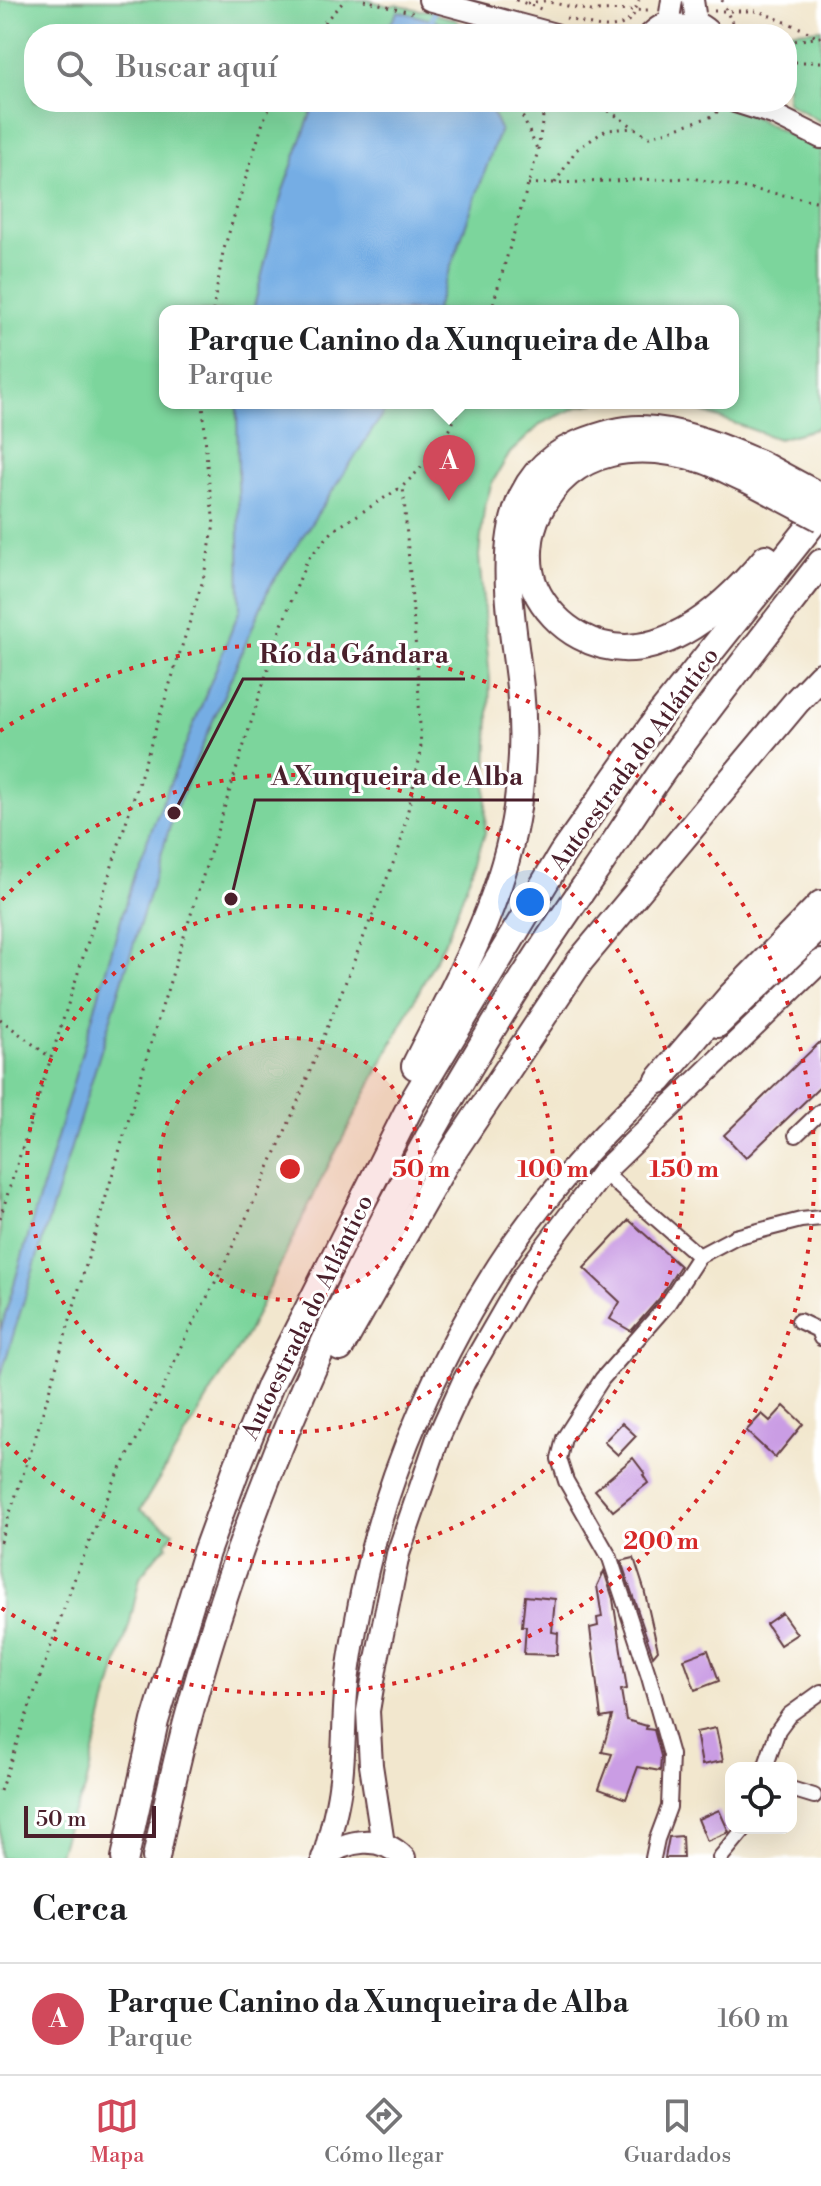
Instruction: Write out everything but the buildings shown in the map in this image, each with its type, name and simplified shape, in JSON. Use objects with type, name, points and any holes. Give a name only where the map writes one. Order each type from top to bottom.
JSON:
[{"type":"highway","points":[[270,1385],[286,1319],[478,942],[508,854],[522,766],[520,689],[510,623],[508,543],[516,506],[537,473],[559,452],[599,435],[641,428],[681,434],[753,472],[821,516]]},
{"type":"highway","points":[[821,490],[758,568],[713,612],[680,634],[647,648],[613,649],[593,643],[565,628],[535,587],[530,547],[534,523],[541,507],[553,488],[604,453],[632,450],[665,452],[753,472],[821,497]]},
{"type":"highway","name":"Autoestrada do Atlántico","points":[[125,1858],[155,1721],[206,1552],[237,1467],[270,1385],[412,1103],[562,854],[660,715],[821,516]]},
{"type":"highway","name":"Autoestrada do Atlántico","points":[[156,1858],[202,1663],[261,1491],[297,1401],[371,1244],[467,1071],[529,969],[676,752],[821,563]]},
{"type":"highway","points":[[261,1491],[312,1395],[444,1165],[580,961],[821,676]]},
{"type":"highway","points":[[659,1080],[731,996],[821,904]]},
{"type":"main road","points":[[425,8],[461,9],[558,22]]},
{"type":"main road","points":[[664,17],[701,18]]},
{"type":"main road","points":[[751,112],[794,123]]},
{"type":"main road","points":[[780,112],[821,138]]},
{"type":"main road","points":[[324,1858],[341,1785],[347,1683],[362,1591],[398,1468],[433,1380],[530,1222],[593,1147],[659,1080],[821,928]]},
{"type":"main road","points":[[383,1844],[371,1765],[368,1711],[376,1664],[398,1554],[438,1438],[464,1381],[525,1275],[603,1172],[821,961]]},
{"type":"main road","points":[[324,1858],[336,1848],[351,1842],[367,1841],[383,1844],[404,1858]]},
{"type":"street","points":[[796,1135],[821,1111]]},
{"type":"street","points":[[603,1172],[699,1256]]},
{"type":"street","points":[[653,1858],[669,1807],[671,1755],[610,1558],[566,1481],[559,1459],[564,1438],[602,1379],[667,1305],[699,1256],[735,1237],[821,1218]]},
{"type":"street","points":[[799,1321],[818,1330],[821,1338]]},
{"type":"street","points":[[767,1762],[778,1730],[789,1715],[821,1692]]},
{"type":"street","points":[[797,1791],[814,1796]]},
{"type":"street","points":[[720,1858],[740,1834]]},
{"type":"path","points":[[322,24],[345,0]]},
{"type":"path","points":[[364,0],[425,8]]},
{"type":"path","points":[[516,0],[558,22],[578,24]]},
{"type":"path","points":[[624,24],[633,16],[639,0]]},
{"type":"path","points":[[722,0],[734,24]]},
{"type":"path","points":[[797,41],[821,37]]},
{"type":"path","points":[[797,62],[821,62]]},
{"type":"path","points":[[214,305],[223,252],[267,112]]},
{"type":"path","points":[[520,112],[538,151]]},
{"type":"path","points":[[493,305],[538,151],[544,112]]},
{"type":"path","points":[[610,112],[649,137],[719,112]]},
{"type":"path","points":[[555,183],[576,150],[606,130],[635,128]]},
{"type":"path","points":[[528,184],[691,178],[821,202]]},
{"type":"path","points":[[0,1218],[203,580],[214,525],[203,409]]},
{"type":"path","points":[[0,1542],[35,1439],[156,1026],[280,630],[307,560],[334,530],[403,486],[419,470],[451,428],[458,409]]},
{"type":"path","points":[[0,1791],[74,1580],[113,1484],[257,1195],[400,846],[421,752],[403,486]]},
{"type":"path","points":[[0,1019],[51,1058]]},
{"type":"green space","points":[[0,0],[368,0],[389,6],[397,4],[432,10],[432,13],[461,24],[24,24],[24,112],[745,112],[821,151],[821,423],[815,429],[778,439],[695,409],[739,409],[739,305],[159,305],[159,409],[573,409],[542,423],[510,453],[492,483],[484,509],[479,556],[490,680],[485,833],[447,937],[319,1184],[248,1332],[140,1510],[174,1532],[166,1543],[168,1546],[140,1577],[85,1790],[68,1824],[58,1858],[0,1858]]},
{"type":"green space","points":[[821,29],[821,122],[797,108],[797,31]]},
{"type":"water","points":[[398,11],[447,24],[388,24]]},
{"type":"water","points":[[311,112],[492,112],[500,129],[437,305],[254,305],[282,193]]},
{"type":"water","points":[[237,409],[386,409],[269,588],[174,813],[0,1378],[0,1332],[135,871],[240,609]]},
{"type":"waterway","points":[[430,24],[436,8]]},
{"type":"place","name":"Parque Canino da Xunqueira de Alba","points":[[449,501]]},
{"type":"place","name":"Río da Gándara","points":[[174,813]]},
{"type":"place","name":"A Xunqueira de Alba","points":[[231,899]]}]
